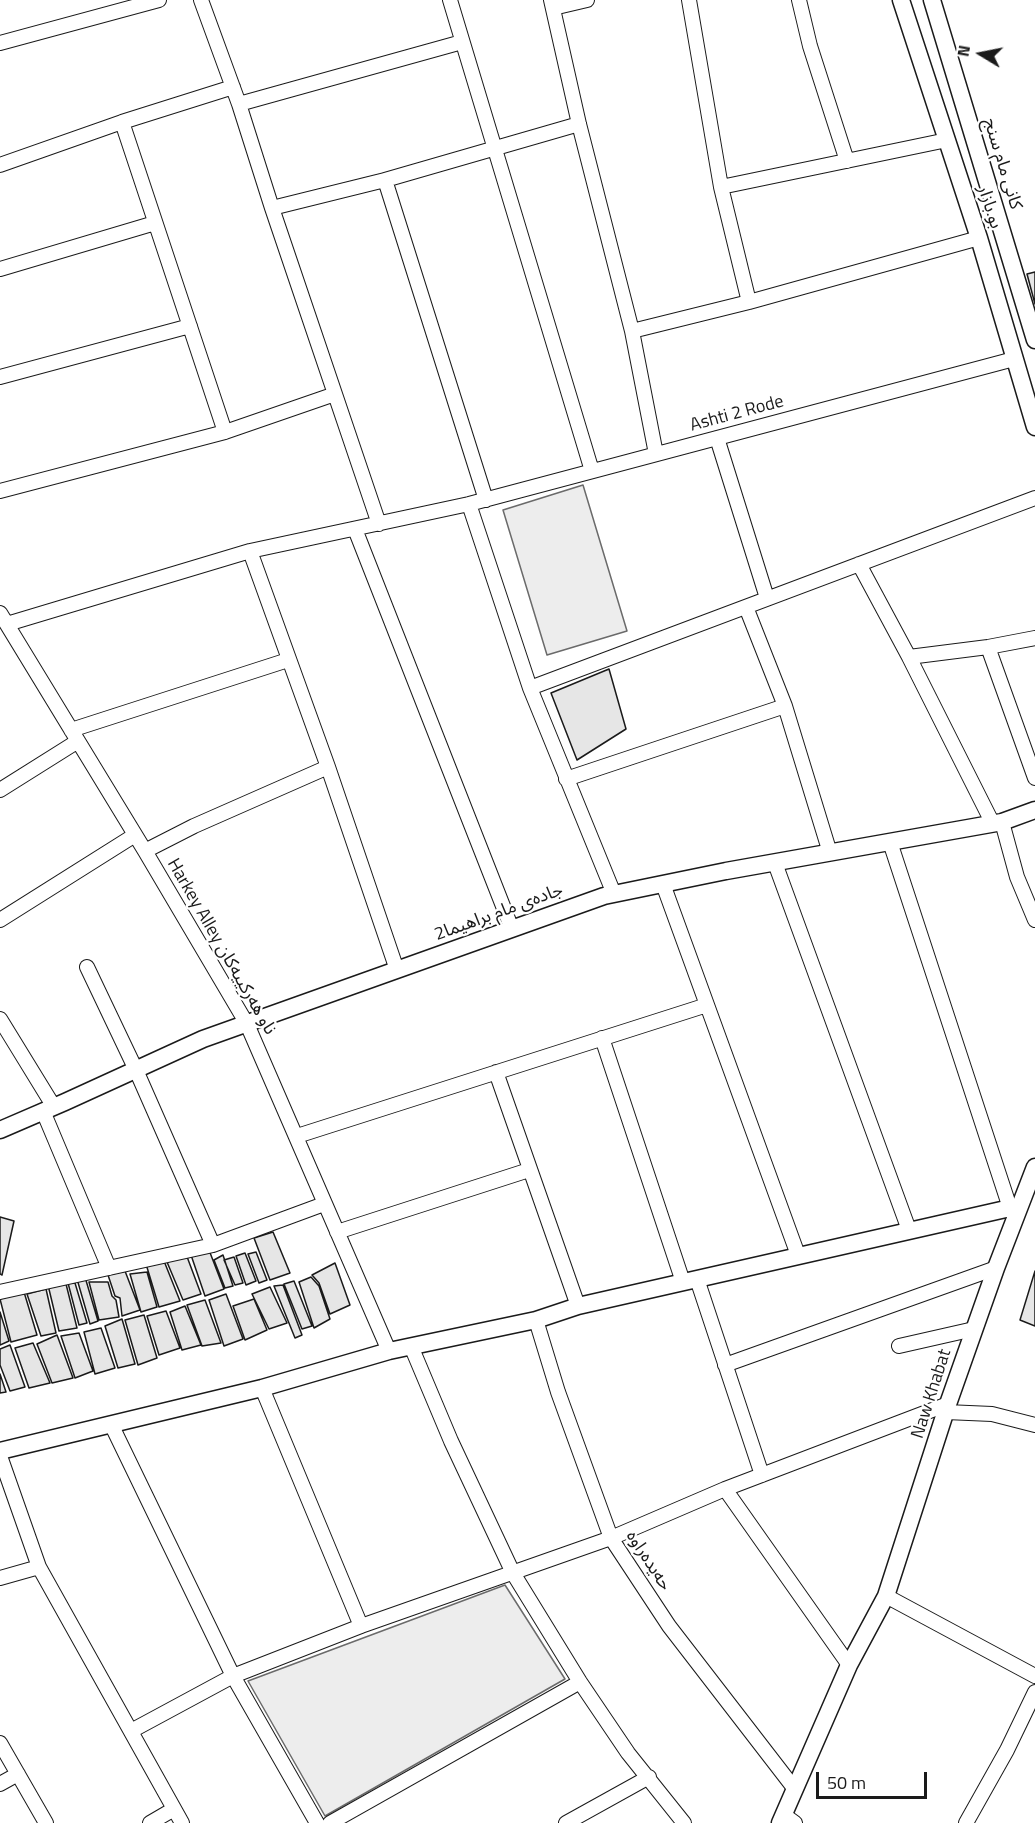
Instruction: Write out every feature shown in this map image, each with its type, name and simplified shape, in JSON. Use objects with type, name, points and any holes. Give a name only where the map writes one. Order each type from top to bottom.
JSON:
[{"type":"street","points":[[0,43],[159,0]]},
{"type":"street","points":[[201,0],[239,104],[379,524]]},
{"type":"street","points":[[450,0],[592,471]]},
{"type":"street","points":[[587,0],[552,4],[579,124],[632,331],[656,454]]},
{"type":"street","points":[[689,0],[722,187],[749,302]]},
{"type":"street","points":[[799,0],[810,46],[847,161]]},
{"type":"street","name":"بو بازار","points":[[901,0],[979,238],[1035,427]]},
{"type":"street","name":"کانی مام سنج","points":[[932,0],[1035,340]]},
{"type":"street","points":[[239,104],[462,42]]},
{"type":"street","points":[[0,165],[122,122],[233,87]]},
{"type":"street","points":[[122,122],[225,432]]},
{"type":"street","points":[[272,208],[495,150],[579,124]]},
{"type":"street","points":[[722,187],[947,140]]},
{"type":"street","points":[[385,180],[486,500]]},
{"type":"street","points":[[0,269],[155,224]]},
{"type":"street","points":[[632,331],[749,302],[979,238]]},
{"type":"street","points":[[0,377],[190,326]]},
{"type":"street","name":"Ashti 2 Rode","points":[[4,626],[250,551],[486,500],[1014,359]]},
{"type":"street","points":[[0,491],[225,432],[335,394]]},
{"type":"street","points":[[717,438],[767,598]]},
{"type":"street","points":[[530,688],[1035,498]]},
{"type":"street","points":[[469,504],[530,688],[614,894]]},
{"type":"street","points":[[355,529],[512,928]]},
{"type":"street","points":[[250,551],[328,767],[397,970]]},
{"type":"street","points":[[859,564],[998,823],[1035,920]]},
{"type":"street","points":[[746,606],[784,706],[830,853]]},
{"type":"street","name":"Harkey Alley ناو هەركييەكان","points":[[4,626],[75,736],[247,1024],[389,1351]]},
{"type":"street","points":[[909,657],[988,647],[1035,638]]},
{"type":"street","points":[[988,647],[1035,778]]},
{"type":"street","points":[[0,790],[75,736],[288,660]]},
{"type":"street","points":[[566,779],[784,706]]},
{"type":"street","points":[[145,851],[194,826],[328,767]]},
{"type":"street","name":"جادەی مام براهیما2","points":[[0,1130],[203,1039],[604,896],[775,862],[998,823],[1035,810]]},
{"type":"street","points":[[0,920],[135,835]]},
{"type":"street","points":[[182,1823],[39,1567],[0,1453],[262,1388],[389,1351],[536,1320],[578,1306],[1015,1207],[890,842]]},
{"type":"street","points":[[775,862],[909,1230]]},
{"type":"street","points":[[663,884],[798,1255]]},
{"type":"street","points":[[87,967],[136,1070],[213,1245]]},
{"type":"street","points":[[297,1136],[707,1005]]},
{"type":"street","points":[[0,1019],[48,1109],[110,1268]]},
{"type":"street","points":[[602,1038],[690,1280],[725,1365],[762,1475]]},
{"type":"street","points":[[496,1072],[578,1306]]},
{"type":"street","name":"Naw Khabat","points":[[786,1820],[794,1788],[849,1665],[886,1596],[1015,1207],[1035,1169]]},
{"type":"street","points":[[337,1232],[529,1170]]},
{"type":"street","points":[[0,1292],[213,1245],[324,1203]]},
{"type":"street","points":[[725,1365],[996,1268]]},
{"type":"street","name":"حەیدەراوە","points":[[536,1320],[558,1392],[611,1538],[669,1626],[794,1788]]},
{"type":"street","points":[[899,1346],[974,1329]]},
{"type":"street","points":[[411,1346],[451,1441],[513,1572],[580,1682],[628,1752],[684,1823]]},
{"type":"street","points":[[262,1388],[361,1626]]},
{"type":"street","points":[[131,1731],[233,1676],[361,1626],[611,1538],[725,1489],[947,1408],[992,1414],[1035,1425]]},
{"type":"street","points":[[112,1426],[233,1676],[317,1823]]},
{"type":"street","points":[[725,1489],[849,1665]]},
{"type":"street","points":[[0,1578],[39,1567]]},
{"type":"street","points":[[886,1596],[1035,1676]]},
{"type":"street","points":[[330,1823],[580,1682]]},
{"type":"street","points":[[966,1823],[1035,1692]]},
{"type":"street","points":[[0,1743],[46,1823]]},
{"type":"street","points":[[0,1784],[18,1774]]},
{"type":"street","points":[[566,1823],[649,1777]]},
{"type":"street","points":[[150,1823],[174,1809]]},
{"type":"shaded area","points":[[583,485],[627,631],[547,655],[503,510]]},
{"type":"shaded area","points":[[505,1585],[565,1679],[325,1816],[248,1681]]},
{"type":"building","points":[[1035,272],[1035,304],[1027,274]]},
{"type":"building","points":[[609,669],[626,729],[577,760],[551,693]]},
{"type":"building","points":[[0,1217],[14,1221],[2,1275],[0,1274]]},
{"type":"building","points":[[273,1232],[290,1273],[270,1280],[254,1238]]},
{"type":"building","points":[[209,1250],[224,1289],[205,1296],[191,1255]]},
{"type":"building","points":[[256,1252],[267,1280],[259,1283],[248,1254]]},
{"type":"building","points":[[245,1253],[256,1281],[246,1285],[236,1256]]},
{"type":"building","points":[[186,1254],[201,1294],[183,1300],[167,1262]]},
{"type":"building","points":[[223,1255],[233,1286],[225,1288],[214,1260]]},
{"type":"building","points":[[234,1257],[243,1283],[235,1285],[224,1260]]},
{"type":"building","points":[[164,1261],[180,1301],[159,1307],[146,1264]]},
{"type":"building","points":[[335,1263],[350,1305],[330,1314],[319,1283],[312,1275]]},
{"type":"building","points":[[125,1271],[140,1310],[122,1316],[120,1298],[115,1296],[108,1275]]},
{"type":"building","points":[[1035,1271],[1035,1326],[1020,1320]]},
{"type":"building","points":[[147,1272],[157,1307],[141,1312],[130,1274]]},
{"type":"building","points":[[85,1277],[98,1321],[90,1324],[77,1279]]},
{"type":"building","points":[[311,1277],[319,1286],[330,1319],[314,1328],[299,1282]]},
{"type":"building","points":[[294,1281],[312,1326],[302,1329],[284,1284]]},
{"type":"building","points":[[89,1282],[108,1282],[112,1296],[116,1300],[119,1317],[99,1320]]},
{"type":"building","points":[[68,1283],[75,1283],[87,1323],[79,1325]]},
{"type":"building","points":[[66,1284],[77,1328],[59,1331],[48,1285]]},
{"type":"building","points":[[283,1285],[302,1335],[295,1338],[274,1286]]},
{"type":"building","points":[[270,1287],[287,1323],[269,1329],[252,1294]]},
{"type":"building","points":[[46,1289],[56,1333],[41,1336],[27,1294]]},
{"type":"building","points":[[24,1292],[37,1335],[11,1342],[0,1299]]},
{"type":"building","points":[[226,1294],[243,1339],[224,1346],[209,1300]]},
{"type":"building","points":[[254,1299],[267,1330],[245,1340],[233,1306]]},
{"type":"building","points":[[205,1300],[221,1343],[202,1346],[187,1305]]},
{"type":"building","points":[[185,1306],[201,1345],[182,1350],[170,1312]]},
{"type":"building","points":[[166,1311],[180,1348],[159,1355],[147,1316]]},
{"type":"building","points":[[0,1312],[9,1341],[0,1345]]},
{"type":"building","points":[[144,1315],[157,1358],[138,1365],[125,1320]]},
{"type":"building","points":[[122,1319],[135,1364],[118,1368],[105,1326]]},
{"type":"building","points":[[101,1328],[115,1368],[95,1374],[84,1332]]},
{"type":"building","points":[[79,1333],[93,1371],[75,1378],[61,1336]]},
{"type":"building","points":[[57,1335],[73,1378],[52,1383],[37,1344]]},
{"type":"building","points":[[33,1343],[50,1383],[29,1388],[15,1348]]},
{"type":"building","points":[[10,1345],[25,1387],[10,1391],[0,1365],[0,1349]]},
{"type":"building","points":[[0,1374],[6,1392],[0,1393]]}]
